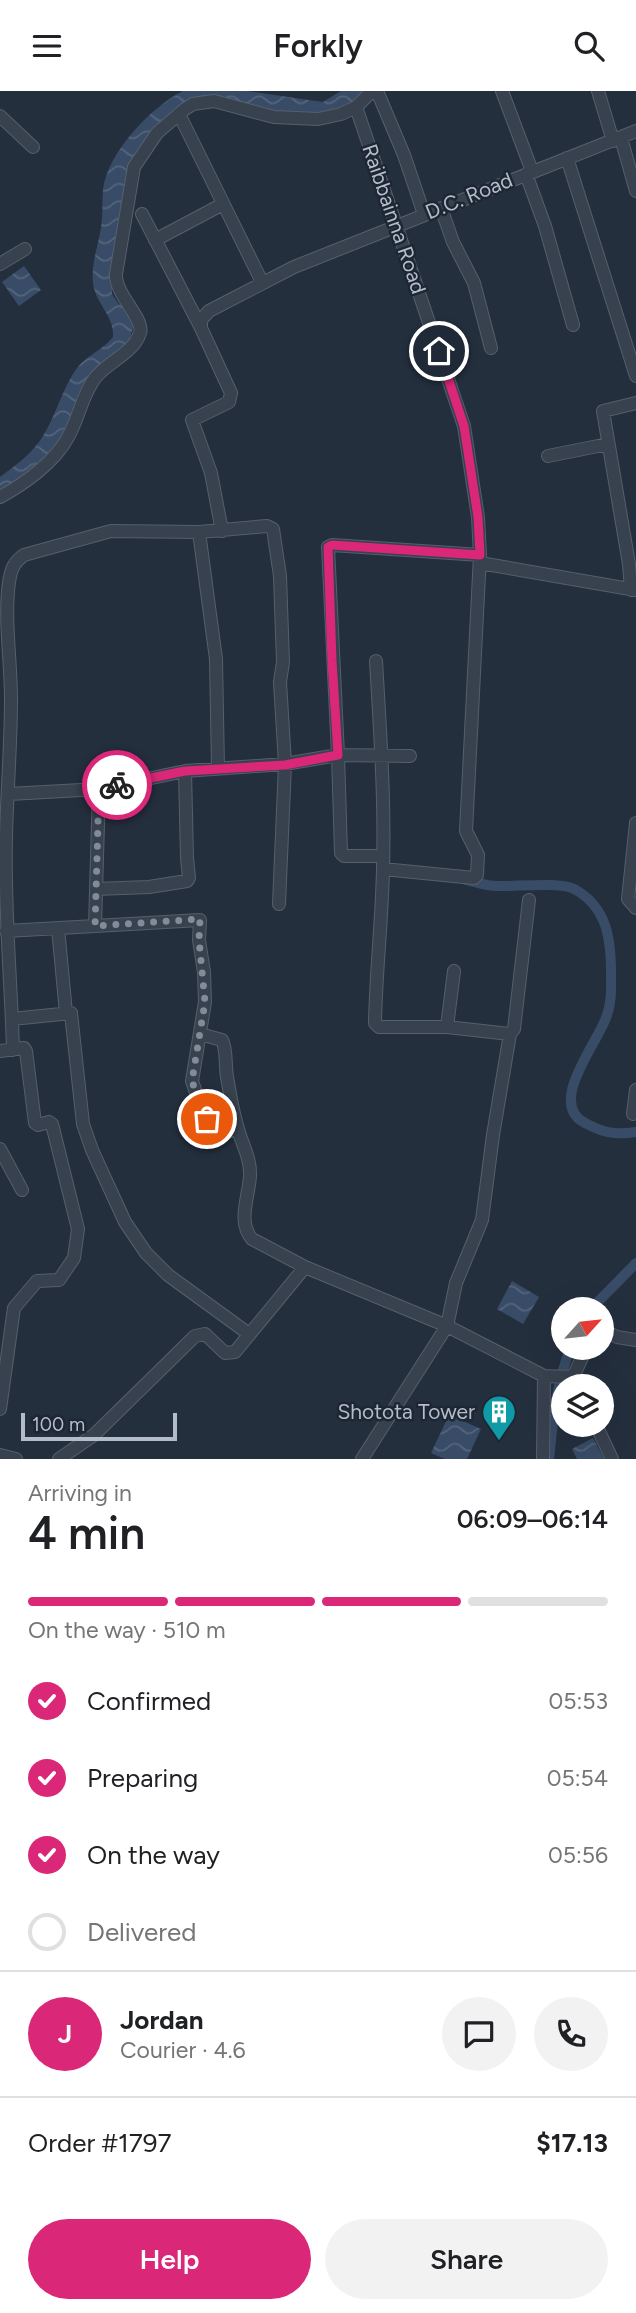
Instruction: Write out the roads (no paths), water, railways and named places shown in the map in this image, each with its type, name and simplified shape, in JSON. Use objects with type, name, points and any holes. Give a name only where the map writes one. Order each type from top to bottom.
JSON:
[{"type":"street","points":[[0,497],[31,477],[60,449],[68,439],[93,381],[134,345],[141,328],[120,294],[116,282],[127,196],[134,167],[143,151],[166,123],[193,104],[214,101],[274,117],[309,120],[329,117],[356,107],[375,91],[404,155],[424,214]]},
{"type":"street","points":[[502,91],[573,325]]},
{"type":"street","points":[[598,91],[636,191]]},
{"type":"street","name":"Raibbainna Road","points":[[356,107],[464,426],[478,517],[480,559],[466,831],[478,855],[477,875],[474,879],[383,863]]},
{"type":"street","points":[[179,114],[262,282]]},
{"type":"street","points":[[0,116],[33,148]]},
{"type":"street","name":"D.C. Road","points":[[201,328],[201,320],[209,311],[294,267],[636,131]]},
{"type":"street","points":[[567,158],[636,376]]},
{"type":"street","points":[[155,240],[223,204]]},
{"type":"street","points":[[441,208],[453,243],[474,283],[491,348]]},
{"type":"street","points":[[142,214],[201,328],[232,396],[229,402],[192,420],[211,473],[222,531]]},
{"type":"street","points":[[0,264],[25,249]]},
{"type":"street","points":[[383,863],[344,856],[341,853],[328,547],[332,545],[480,559],[634,590],[603,411],[636,403]]},
{"type":"street","points":[[548,456],[608,444]]},
{"type":"street","points":[[0,1409],[13,1308],[37,1281],[59,1280],[74,1258],[78,1229],[52,1124],[35,1123],[26,1051],[24,1048],[6,1051],[12,1019],[3,836],[9,794],[5,699],[9,583],[17,560],[31,553],[111,531],[199,532],[267,526],[275,531],[282,604],[283,661],[280,682],[285,765],[279,904]]},
{"type":"street","points":[[199,532],[216,659],[218,769]]},
{"type":"street","points":[[376,661],[382,755],[383,863],[375,1023],[379,1027],[447,1027],[510,1034]]},
{"type":"street","points":[[9,794],[99,789],[185,771],[285,765],[338,755],[410,756]]},
{"type":"street","points":[[96,890],[149,887],[187,881],[185,771]]},
{"type":"street","points":[[95,926],[99,789]]},
{"type":"street","points":[[636,823],[628,899],[636,908]]},
{"type":"street","points":[[362,1459],[447,1326],[456,1283],[482,1220],[493,1135],[510,1034],[514,1029],[530,899]]},
{"type":"street","points":[[6,931],[200,919],[199,940],[205,1002],[192,1081],[204,1118],[217,1116],[223,1132],[237,1127]]},
{"type":"street","points":[[58,928],[66,1013]]},
{"type":"street","points":[[447,1027],[454,971]]},
{"type":"street","points":[[12,1019],[72,1014],[83,1124],[125,1223],[145,1254],[167,1275],[249,1333]]},
{"type":"street","points":[[200,1034],[222,1040],[225,1045],[226,1074],[237,1127],[250,1161],[244,1222],[245,1231],[252,1238],[304,1267],[447,1326],[551,1377]]},
{"type":"street","points":[[633,1114],[636,1090]]},
{"type":"street","points":[[0,1149],[22,1190]]},
{"type":"street","points":[[59,1459],[94,1435],[195,1336],[205,1334],[225,1353],[235,1352],[304,1267]]},
{"type":"street","points":[[614,1334],[636,1340]]},
{"type":"street","points":[[543,1459],[544,1376]]},
{"type":"street","points":[[602,1437],[612,1459]]},
{"type":"street","points":[[0,1455],[16,1459]]},
{"type":"water","points":[[183,91],[247,91],[323,102],[341,91],[367,91],[350,110],[318,120],[200,99],[147,140],[112,280],[112,294],[130,313],[134,324],[129,342],[96,373],[70,428],[37,469],[0,493],[0,477],[39,442],[77,368],[113,337],[111,322],[94,289],[93,275],[106,176],[132,133],[158,108]]},
{"type":"water","points":[[24,266],[41,290],[19,306],[2,282]]},
{"type":"water","points":[[512,1281],[539,1297],[523,1324],[497,1309]]},
{"type":"water","points":[[449,1415],[481,1429],[467,1459],[445,1459],[431,1453]]},
{"type":"water","points":[[593,1438],[604,1459],[577,1459],[572,1449]]},
{"type":"waterway","points":[[466,880],[493,886],[569,887],[595,906],[608,937],[611,960],[609,1010],[578,1072],[571,1101],[574,1114],[585,1123],[609,1132],[636,1132]]},
{"type":"waterway","points":[[603,1297],[636,1263]]},
{"type":"waterway","points":[[549,1459],[554,1416],[566,1360]]},
{"type":"place","name":"Shotota Tower","points":[[499,1442]]}]
